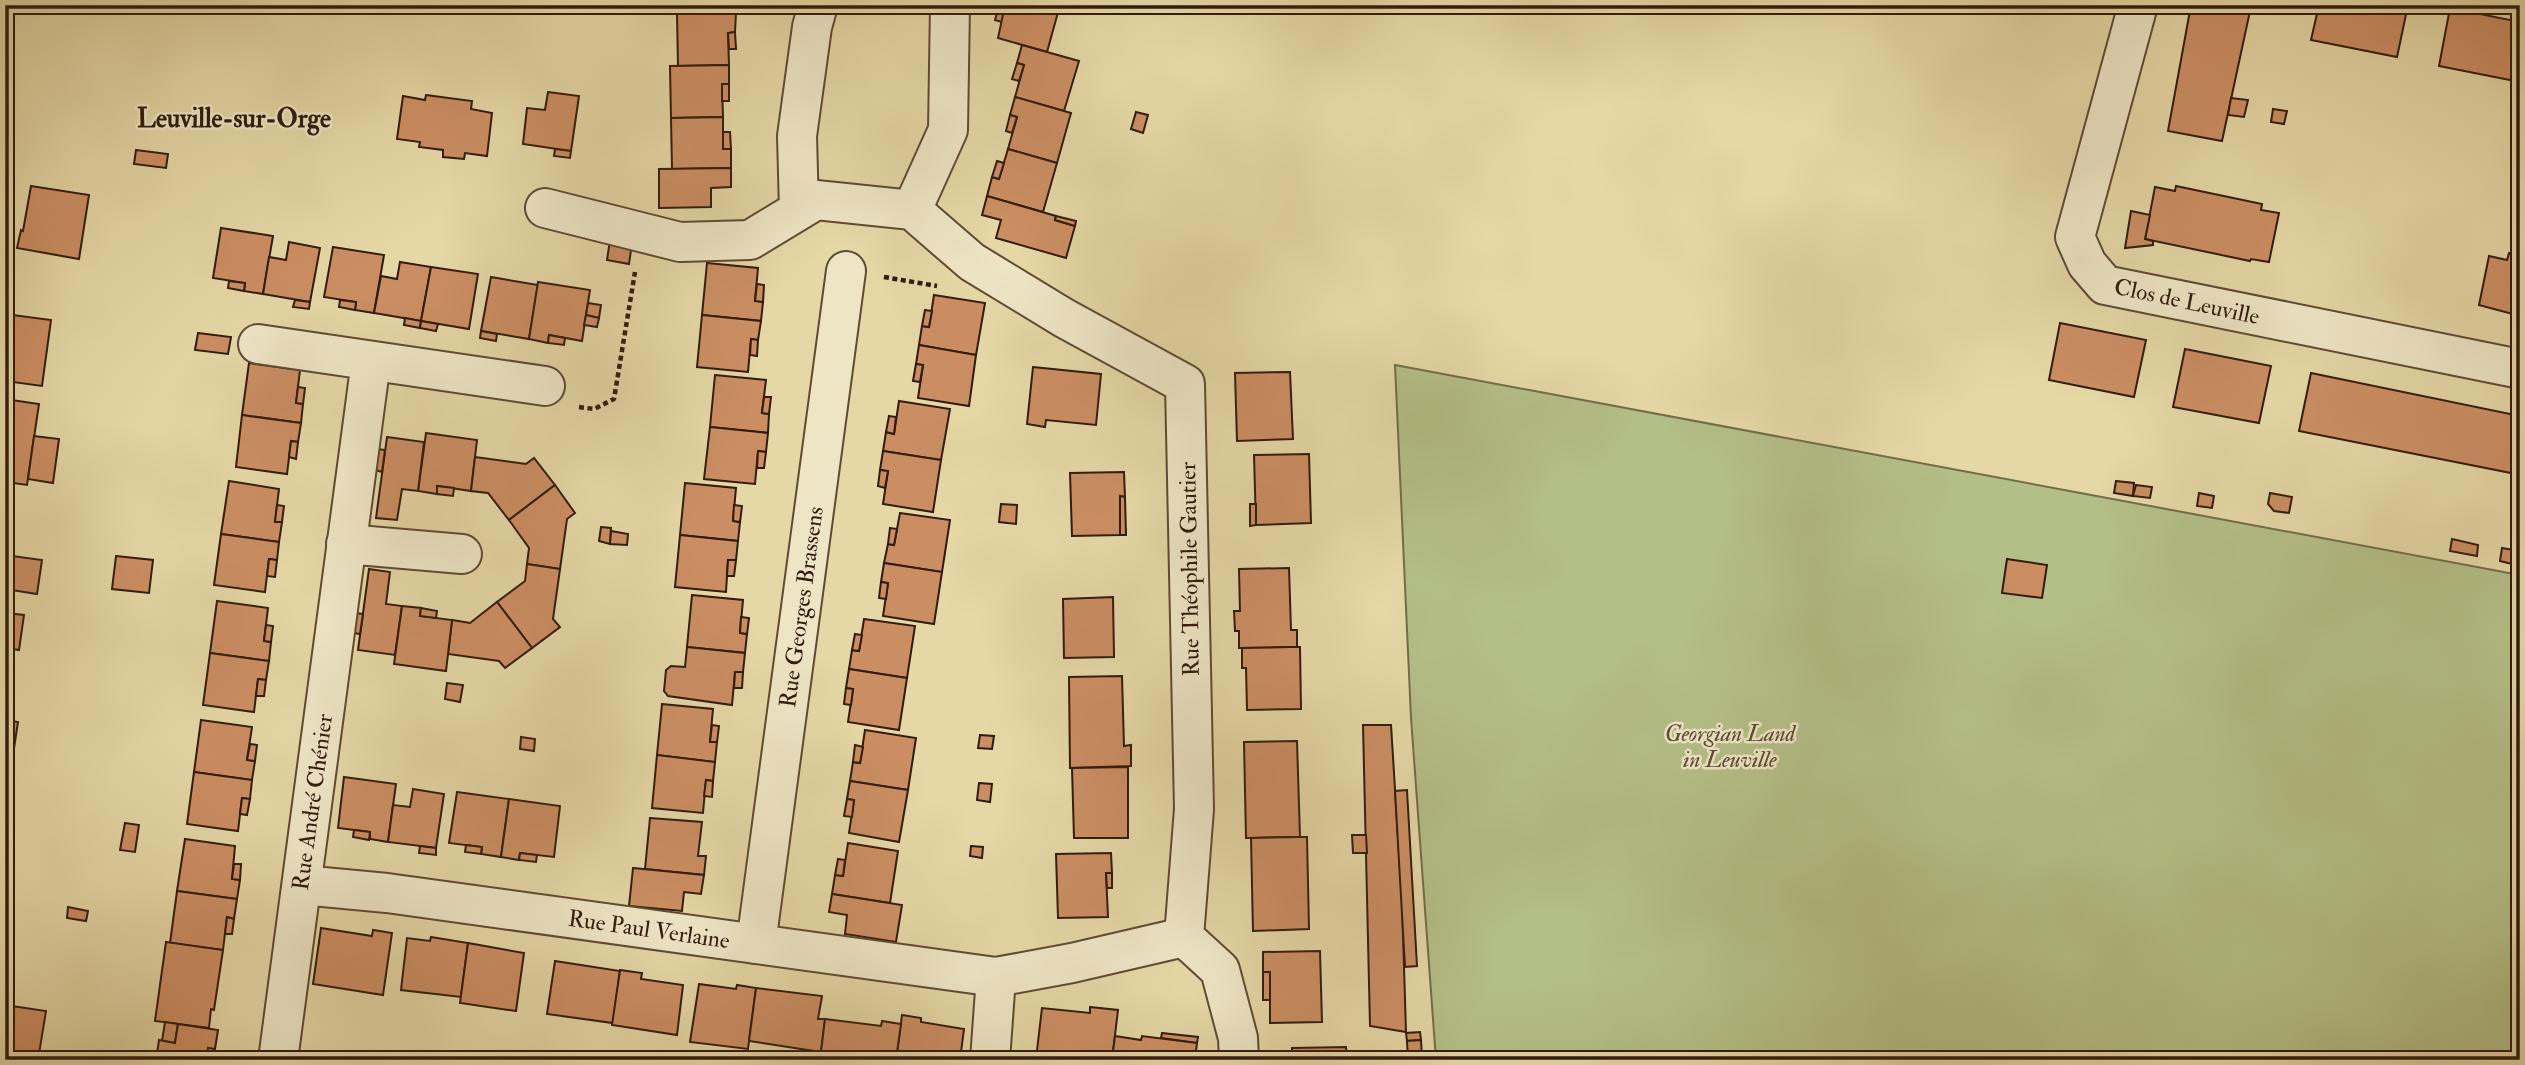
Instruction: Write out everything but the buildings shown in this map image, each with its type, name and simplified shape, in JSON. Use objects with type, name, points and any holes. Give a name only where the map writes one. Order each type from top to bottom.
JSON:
[{"type":"street","points":[[799,211],[797,136],[812,27],[818,5]]},
{"type":"street","points":[[545,208],[680,242],[750,240],[817,200],[912,210],[947,130],[950,5]]},
{"type":"street","name":"Clos de Leuville","points":[[2138,5],[2075,237],[2087,264],[2105,285],[2520,369]]},
{"type":"street","name":"Rue Théophile Gautier","points":[[912,210],[972,261],[1064,318],[1185,384],[1194,809],[1184,937]]},
{"type":"street","name":"Rue Georges Brassens","points":[[756,944],[846,271]]},
{"type":"street","points":[[258,344],[545,386]]},
{"type":"street","name":"Rue André Chénier","points":[[278,1060],[371,361]]},
{"type":"street","points":[[346,544],[462,554]]},
{"type":"street","name":"Rue Paul Verlaine","points":[[302,885],[400,895],[996,977],[1072,963],[1184,937]]},
{"type":"street","points":[[1184,937],[1220,970],[1238,1038],[1239,1060]]},
{"type":"street","points":[[990,1060],[996,977]]},
{"type":"path","points":[[545,386],[548,402],[594,409],[614,399],[634,275]]},
{"type":"green space","name":"Georgian Land in Leuville","points":[[1395,365],[2520,575],[2520,1060],[1436,1060],[1411,718]]},
{"type":"district","name":"Leuville-sur-Orge","points":[[234,118]]}]
